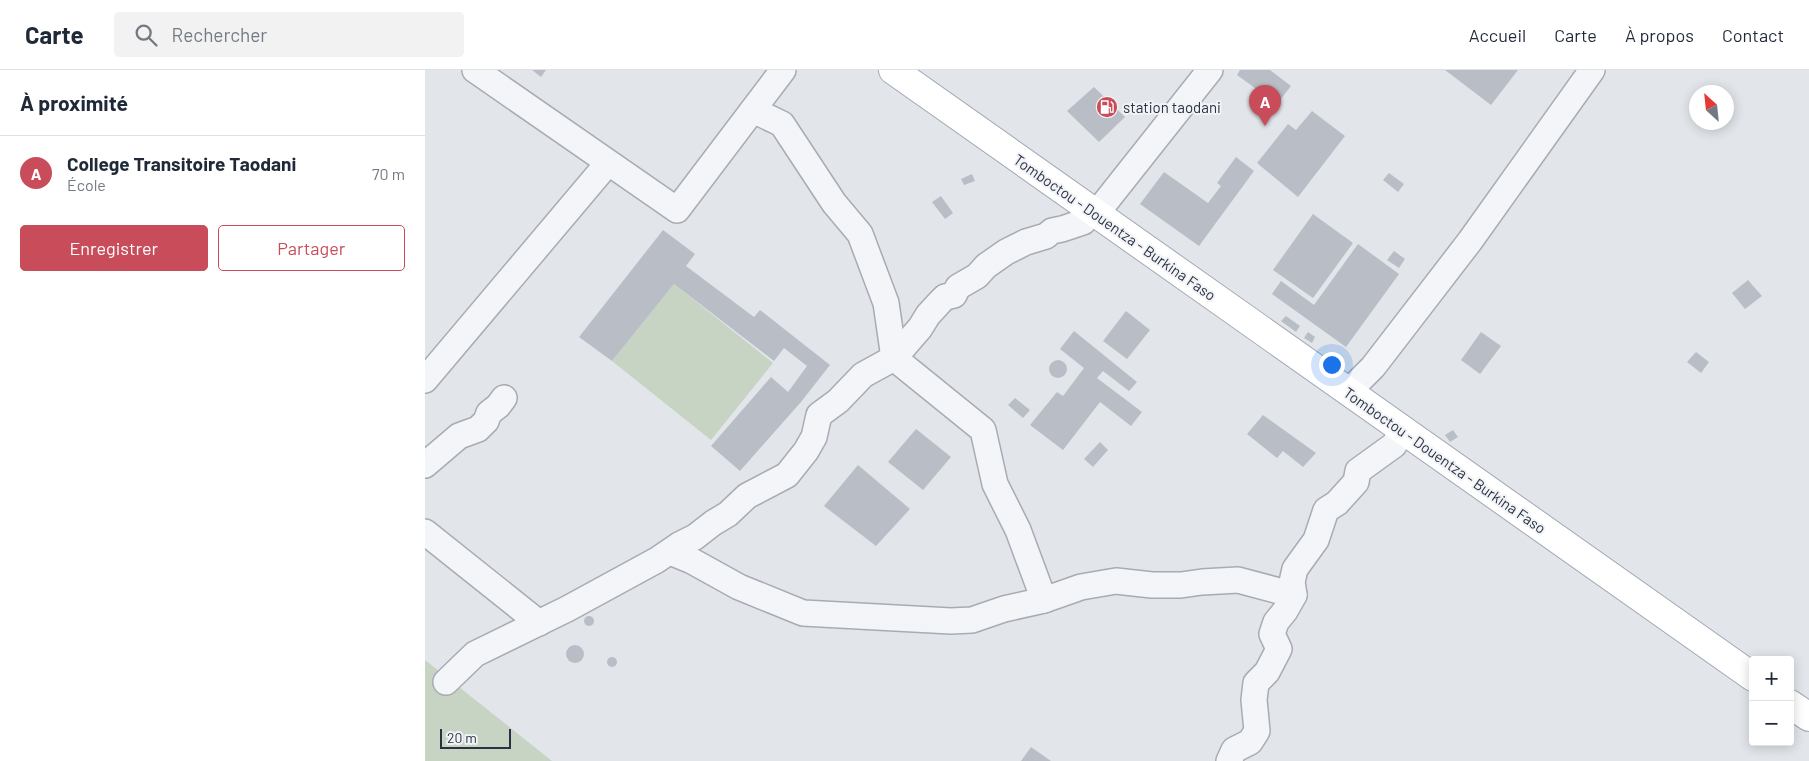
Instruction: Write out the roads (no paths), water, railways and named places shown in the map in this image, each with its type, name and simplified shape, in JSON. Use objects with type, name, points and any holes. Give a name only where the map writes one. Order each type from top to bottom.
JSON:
[{"type":"main road","name":"Tomboctou - Douentza - Burkina Faso","points":[[893,70],[1749,674]]},
{"type":"main road","points":[[1794,707],[1809,717]]},
{"type":"street","points":[[475,70],[677,210],[783,70]]},
{"type":"street","points":[[446,682],[475,654],[539,623],[657,560],[695,537],[727,514],[747,496],[787,474],[806,452],[814,437],[819,416],[838,402],[863,375],[894,358],[945,297],[954,295],[958,288],[977,276],[986,266],[1017,246],[1046,236],[1052,231],[1083,222],[1091,210],[1210,70]]},
{"type":"street","points":[[1348,392],[1373,367],[1441,279],[1592,70]]},
{"type":"street","points":[[753,110],[782,124],[834,203],[860,234],[886,303],[894,358],[983,430],[995,484],[1017,530],[1043,600]]},
{"type":"street","points":[[425,380],[608,163]]},
{"type":"street","points":[[425,464],[459,436],[478,429],[486,421],[489,413],[504,398]]},
{"type":"street","points":[[1229,761],[1234,750],[1249,742],[1257,731],[1254,700],[1256,683],[1270,666],[1279,649],[1272,634],[1276,622],[1294,595],[1292,582],[1295,569],[1316,540],[1326,510],[1337,503],[1356,482],[1358,471],[1394,445],[1403,430]]},
{"type":"street","points":[[425,532],[539,623]]},
{"type":"street","points":[[670,552],[692,561],[739,587],[803,613],[951,621],[972,620],[1004,609],[1043,600],[1081,588],[1116,582],[1181,585],[1238,580],[1294,595]]},
{"type":"place","name":"station taodani","points":[[1107,107]]},
{"type":"place","name":"College Transitoire Taodani","points":[[1265,126]]}]
